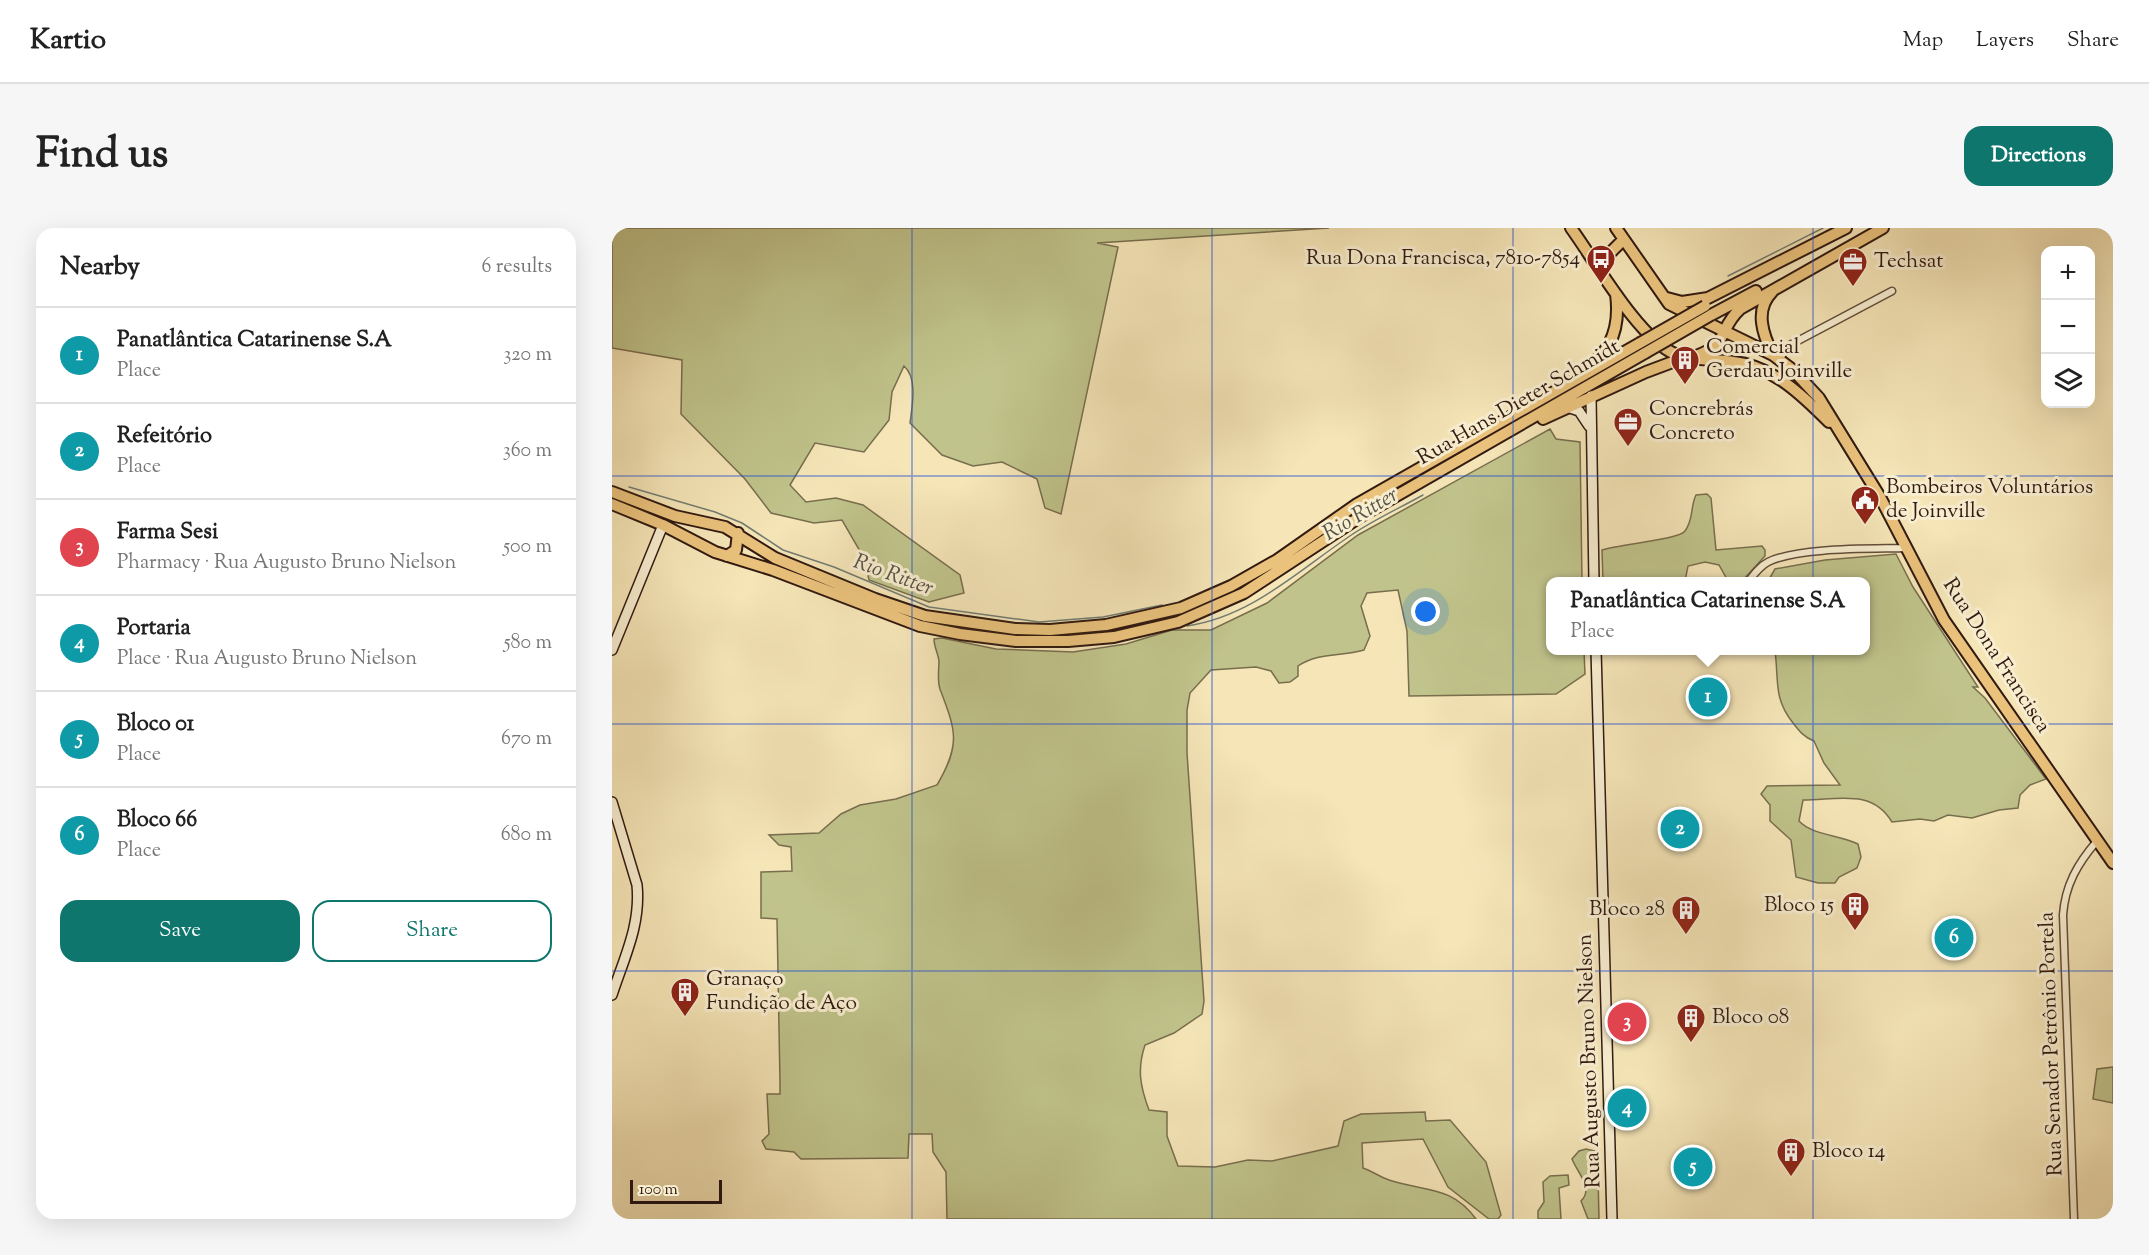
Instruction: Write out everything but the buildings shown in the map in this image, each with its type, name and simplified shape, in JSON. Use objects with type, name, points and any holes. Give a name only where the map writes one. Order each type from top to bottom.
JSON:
[{"type":"main road","name":"Rua Dona Francisca","points":[[1571,228],[1616,293],[1653,338],[1665,348],[1689,357],[1738,362],[1768,372],[1803,397],[1840,433]]},
{"type":"main road","name":"Rua Dona Francisca","points":[[1616,228],[1659,293],[1669,304],[1776,357],[1810,387],[1864,469],[1944,620],[2113,863]]},
{"type":"main road","points":[[1659,293],[1682,302],[1708,298],[1846,228]]},
{"type":"main road","points":[[1642,348],[1857,228]]},
{"type":"main road","points":[[1708,311],[1875,228]]},
{"type":"main road","points":[[1495,442],[1591,396],[1718,345],[1724,331],[1740,309],[1884,228]]},
{"type":"main road","points":[[1592,258],[1610,253],[1623,240]]},
{"type":"main road","points":[[1768,372],[1775,368],[1776,357],[1766,340],[1761,315],[1764,303],[1779,285]]},
{"type":"main road","points":[[1490,430],[1591,365],[1600,356],[1616,331],[1616,293]]},
{"type":"main road","name":"Rua Hans Dieter Schmidt","points":[[612,492],[675,516],[716,524],[738,533],[776,558],[883,602],[925,616],[1016,629],[1050,630],[1106,625],[1181,608],[1231,586],[1277,560],[1357,504],[1642,348]]},
{"type":"main road","name":"Rua Hans Dieter Schmidt","points":[[612,504],[663,525],[702,547],[773,570],[904,621],[939,630],[990,638],[1041,642],[1114,637],[1178,622],[1230,601],[1278,573],[1363,515],[1495,442],[1642,348]]},
{"type":"main road","points":[[1591,396],[1589,426],[1594,577]]},
{"type":"main road","points":[[1567,407],[1579,411],[1589,426]]},
{"type":"main road","points":[[612,650],[663,525]]},
{"type":"main road","points":[[727,556],[736,550],[738,533]]},
{"type":"main road","name":"Rua Augusto Bruno Nielson","points":[[1596,655],[1612,1219]]},
{"type":"main road","points":[[612,802],[639,898],[634,935],[612,995]]},
{"type":"street","points":[[1776,357],[1790,345],[1892,291]]},
{"type":"street","points":[[1753,577],[1765,564],[1777,559],[1838,550],[1907,548]]},
{"type":"street","name":"Rua Senador Petrônio Portela","points":[[2074,1219],[2063,915],[2071,878],[2080,861],[2097,841]]},
{"type":"green space","points":[[612,228],[1329,228],[1097,243],[1118,247],[1061,514],[1045,508],[1037,479],[1002,462],[973,466],[942,455],[910,423],[913,385],[904,366],[892,392],[889,420],[864,452],[815,443],[790,485],[806,502],[836,498],[863,505],[960,575],[964,593],[929,602],[869,580],[864,558],[842,520],[814,523],[771,513],[745,479],[681,414],[682,360],[612,348]]},
{"type":"green space","points":[[1550,429],[1556,439],[1580,442],[1582,577],[1546,577],[1546,655],[1584,655],[1585,674],[1556,694],[1409,696],[1407,631],[1398,590],[1367,593],[1361,606],[1370,636],[1364,650],[1306,662],[1298,666],[1298,676],[1290,682],[1279,683],[1271,671],[1256,667],[1211,670],[1190,693],[1187,710],[1187,753],[1204,1001],[1202,1014],[1174,1033],[1145,1045],[1140,1070],[1143,1093],[1149,1110],[1167,1112],[1167,1136],[1178,1166],[1215,1167],[1248,1160],[1272,1161],[1338,1146],[1344,1121],[1361,1114],[1425,1112],[1426,1121],[1450,1120],[1486,1162],[1501,1215],[1498,1219],[1489,1219],[1448,1187],[1423,1139],[1362,1143],[1363,1168],[1389,1180],[1447,1195],[1467,1208],[1476,1219],[947,1219],[946,1172],[933,1152],[932,1134],[909,1134],[908,1158],[801,1159],[794,1152],[766,1149],[762,1141],[769,1134],[767,1094],[780,1094],[780,1082],[777,919],[761,918],[761,872],[792,871],[791,847],[779,845],[769,835],[819,833],[841,814],[860,805],[896,799],[937,785],[950,759],[954,737],[950,716],[939,686],[939,661],[934,639],[942,638],[996,649],[1073,652],[1126,644],[1172,630],[1211,630],[1267,603],[1358,535]]},
{"type":"green space","points":[[1707,494],[1711,498],[1716,550],[1762,546],[1765,550],[1765,556],[1746,577],[1726,577],[1719,565],[1705,562],[1688,566],[1686,577],[1603,577],[1602,550],[1680,534],[1685,531],[1690,522],[1696,495]]},
{"type":"green space","points":[[1896,554],[1913,587],[1978,687],[1973,687],[1985,698],[2046,779],[2030,785],[2020,795],[2018,808],[1999,810],[1972,818],[1948,815],[1934,821],[1920,819],[1892,822],[1884,811],[1864,800],[1841,798],[1803,800],[1799,821],[1804,826],[1858,844],[1861,857],[1857,868],[1839,877],[1835,883],[1818,883],[1796,877],[1791,840],[1770,821],[1770,805],[1761,794],[1767,786],[1840,785],[1824,763],[1814,741],[1800,732],[1782,705],[1775,655],[1870,655],[1870,577],[1770,577],[1775,569],[1825,560]]},
{"type":"green space","points":[[2113,1067],[2113,1103],[2093,1099],[2097,1069]]},
{"type":"green space","points":[[1586,1149],[1595,1151],[1599,1219],[1588,1219],[1581,1201],[1586,1191],[1584,1181],[1572,1159],[1579,1151]]},
{"type":"green space","points":[[1568,1175],[1569,1185],[1559,1188],[1561,1219],[1538,1219],[1538,1211],[1544,1202],[1543,1182],[1550,1176]]},
{"type":"waterway","name":"Rio Ritter","points":[[1728,276],[1823,228]]},
{"type":"waterway","name":"Rio Ritter","points":[[629,487],[715,512],[742,523],[783,550],[834,567],[929,607],[1039,622],[1103,617],[1162,605]]},
{"type":"waterway","name":"Rio Ritter","points":[[1187,626],[1210,621],[1252,603],[1356,532],[1423,495]]},
{"type":"place","name":"Rua Dona Francisca, 7810-7854","points":[[1601,284]]},
{"type":"place","name":"Techsat","points":[[1853,288]]},
{"type":"place","name":"Comercial Gerdau Joinville","points":[[1685,386]]},
{"type":"place","name":"Concrebrás Concreto","points":[[1628,448]]},
{"type":"place","name":"Bombeiros Voluntários de Joinville","points":[[1865,526]]},
{"type":"place","name":"Panatlântica Catarinense S.A","points":[[1708,697]]},
{"type":"place","name":"Refeitório","points":[[1680,829]]},
{"type":"place","name":"Bloco 15","points":[[1855,932]]},
{"type":"place","name":"Bloco 28","points":[[1686,936]]},
{"type":"place","name":"Bloco 66","points":[[1954,938]]},
{"type":"place","name":"Granaço Fundição de Aço","points":[[685,1018]]},
{"type":"place","name":"Farma Sesi","points":[[1627,1022]]},
{"type":"place","name":"Bloco 08","points":[[1691,1044]]},
{"type":"place","name":"Portaria","points":[[1627,1108]]},
{"type":"place","name":"Bloco 01","points":[[1693,1167]]},
{"type":"place","name":"Bloco 14","points":[[1791,1178]]}]
